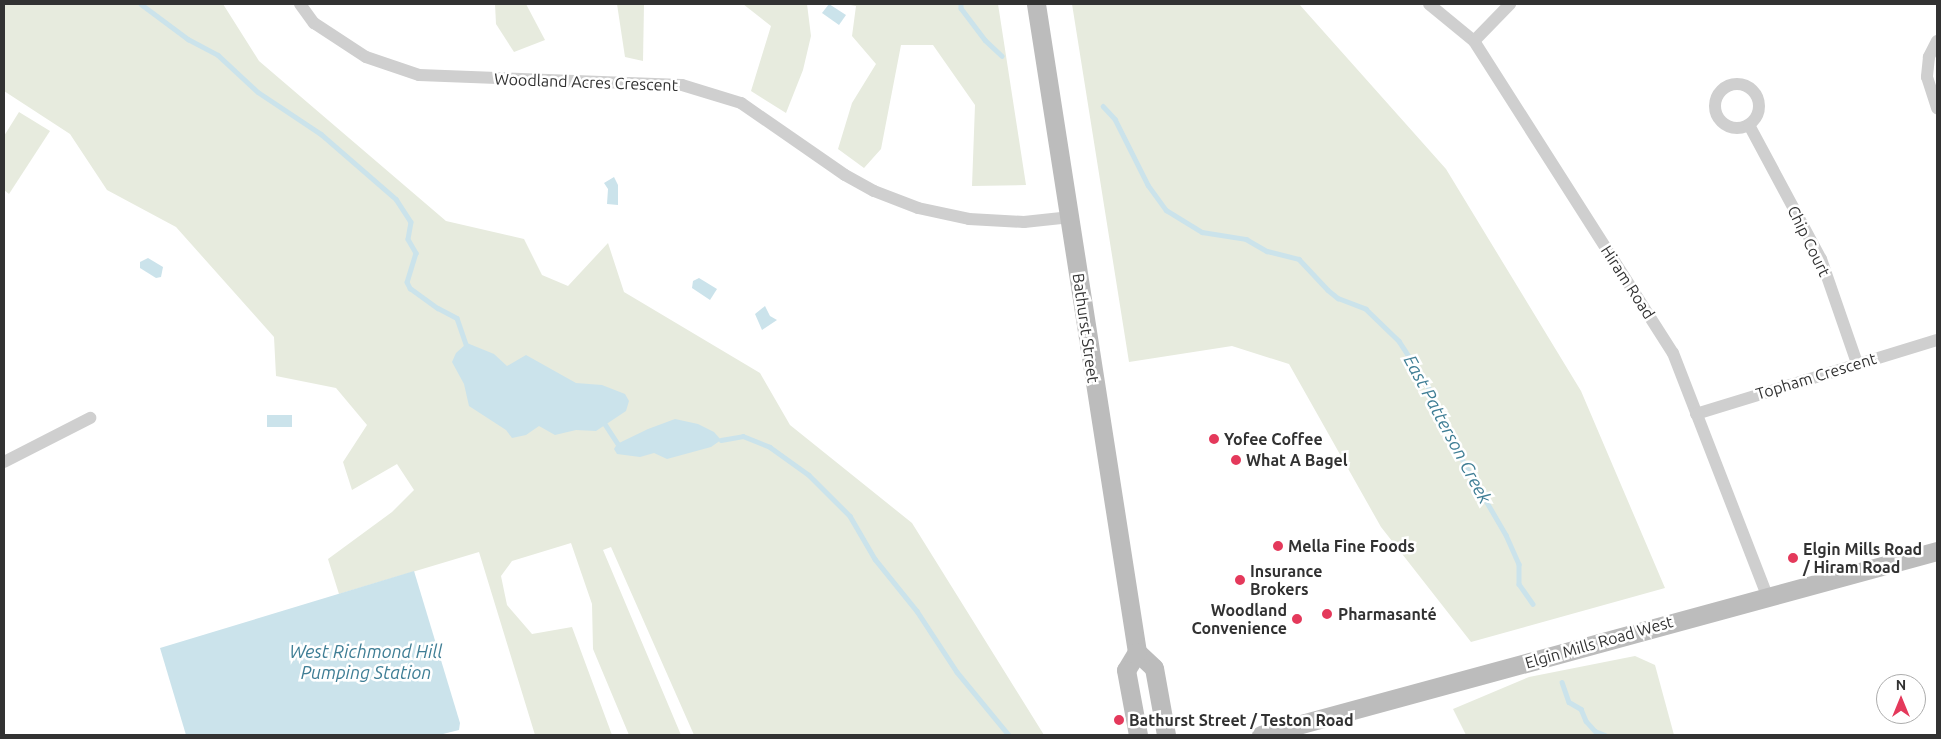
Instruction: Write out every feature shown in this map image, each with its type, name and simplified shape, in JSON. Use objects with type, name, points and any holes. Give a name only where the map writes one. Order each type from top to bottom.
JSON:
[{"type":"main road","name":"Bathurst Street","points":[[1036,4],[1137,652]]},
{"type":"main road","name":"Elgin Mills Road West","points":[[1261,735],[1767,595],[1937,551]]},
{"type":"main road","points":[[1138,735],[1126,670],[1137,652],[1154,668],[1166,735]]},
{"type":"street","name":"Woodland Acres Crescent","points":[[300,4],[314,23],[366,57],[419,75],[682,85],[741,103],[845,175],[874,191],[918,208],[969,219],[1024,222],[1070,217]]},
{"type":"street","name":"Hiram Road","points":[[1429,4],[1474,40],[1673,352],[1767,595]]},
{"type":"street","points":[[1474,40],[1510,4]]},
{"type":"street","points":[[1937,41],[1929,57],[1927,76],[1937,108]]},
{"type":"street","name":"Chip Court","points":[[1748,125],[1821,259],[1857,362]]},
{"type":"street","name":"Topham Crescent","points":[[1696,414],[1857,362],[1937,340]]},
{"type":"street","points":[[4,462],[90,418]]},
{"type":"shaded area","points":[[4,4],[223,4],[259,61],[446,221],[524,239],[542,275],[568,286],[608,243],[624,292],[760,373],[790,425],[912,523],[1044,735],[694,735],[611,547],[603,550],[681,735],[629,735],[593,649],[592,604],[571,543],[512,561],[501,576],[507,605],[532,634],[572,627],[612,735],[535,735],[479,552],[339,594],[328,559],[392,512],[414,490],[397,464],[352,490],[343,462],[367,425],[336,388],[276,376],[274,337],[176,227],[107,190],[70,134],[4,91]]},
{"type":"shaded area","points":[[495,4],[526,4],[545,40],[514,52],[496,24]]},
{"type":"shaded area","points":[[617,4],[644,4],[643,61],[625,57]]},
{"type":"shaded area","points":[[743,4],[807,4],[811,36],[803,70],[786,113],[751,91],[771,26]]},
{"type":"shaded area","points":[[845,4],[998,4],[1026,185],[972,186],[975,105],[933,45],[901,45],[881,149],[864,168],[838,149],[852,103],[876,64],[852,36],[856,6]]},
{"type":"shaded area","points":[[1072,4],[1299,4],[1446,169],[1581,391],[1665,588],[1471,642],[1381,527],[1289,364],[1232,346],[1129,362]]},
{"type":"shaded area","points":[[19,112],[50,131],[9,194],[4,190],[4,136]]},
{"type":"shaded area","points":[[1635,656],[1655,665],[1674,735],[1466,735],[1453,709],[1529,677]]},
{"type":"water","points":[[829,4],[846,15],[839,25],[822,13]]},
{"type":"water","points":[[614,177],[618,185],[618,205],[607,204],[608,189],[604,183]]},
{"type":"water","points":[[148,258],[163,267],[161,277],[156,278],[140,268],[140,262]]},
{"type":"water","points":[[699,278],[717,289],[710,300],[692,288],[693,281]]},
{"type":"water","points":[[765,306],[770,316],[777,320],[762,330],[755,314]]},
{"type":"water","points":[[467,343],[494,354],[507,366],[526,355],[576,383],[602,385],[625,394],[629,401],[626,411],[596,431],[576,430],[555,435],[539,426],[526,435],[512,438],[506,430],[469,406],[464,384],[452,362],[456,353]]},
{"type":"water","points":[[267,415],[292,415],[292,427],[267,427]]},
{"type":"water","points":[[675,419],[698,424],[714,432],[721,440],[711,447],[667,459],[654,453],[640,457],[617,454],[614,449],[617,444],[648,429]]},
{"type":"water","name":"West Richmond Hill Pumping Station","points":[[414,571],[460,723],[459,730],[439,735],[186,735],[160,648]]},
{"type":"waterway","points":[[141,4],[188,39],[218,55],[258,92],[321,134],[396,199],[411,222],[408,239],[416,253],[407,282],[410,288],[438,308],[457,318],[466,344]]},
{"type":"waterway","name":"East Patterson Creek","points":[[961,4],[961,8],[985,40],[1002,56]]},
{"type":"waterway","name":"East Patterson Creek","points":[[1103,106],[1115,119],[1148,185],[1166,210],[1202,232],[1246,239],[1267,251],[1299,259],[1328,290],[1338,298],[1366,309],[1399,341],[1427,384],[1464,463],[1506,535],[1519,564],[1519,584],[1533,604]]},
{"type":"waterway","points":[[605,424],[618,444]]},
{"type":"waterway","points":[[721,440],[743,436],[770,447],[809,475],[850,516],[875,559],[917,611],[957,672],[1009,735]]},
{"type":"waterway","name":"East Patterson Creek","points":[[1562,682],[1569,702],[1581,709],[1586,721],[1595,731],[1605,735]]},
{"type":"place","name":"Yofee Coffee","points":[[1214,439]]},
{"type":"place","name":"What A Bagel","points":[[1236,460]]},
{"type":"place","name":"Mella Fine Foods","points":[[1278,546]]},
{"type":"place","name":"Elgin Mills Road / Hiram Road","points":[[1793,558]]},
{"type":"place","name":"Insurance Brokers","points":[[1240,580]]},
{"type":"place","name":"Pharmasanté","points":[[1327,614]]},
{"type":"place","name":"Woodland Convenience","points":[[1297,619]]},
{"type":"place","name":"Bathurst Street / Teston Road","points":[[1119,720]]}]
